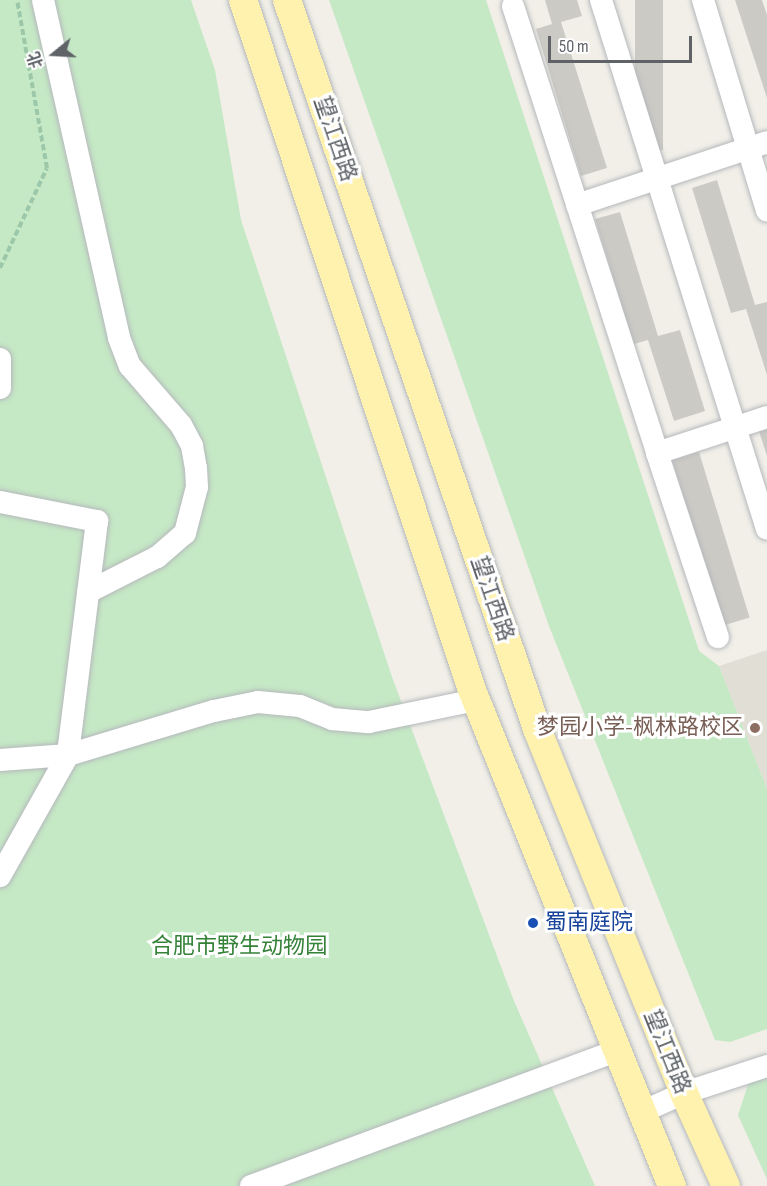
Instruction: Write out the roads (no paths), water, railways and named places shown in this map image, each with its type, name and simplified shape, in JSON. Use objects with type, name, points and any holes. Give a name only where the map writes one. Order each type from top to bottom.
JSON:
[{"type":"main road","name":"望江西路","points":[[243,0],[476,700],[644,1111],[672,1186]]},
{"type":"main road","name":"望江西路","points":[[287,0],[537,729],[684,1093],[726,1186]]},
{"type":"street","points":[[43,0],[111,314],[130,366],[181,425],[192,446],[196,468],[197,487],[185,533],[157,557],[88,592]]},
{"type":"street","points":[[601,0],[767,529]]},
{"type":"street","points":[[703,0],[758,146],[767,211]]},
{"type":"street","points":[[513,6],[718,637]]},
{"type":"street","points":[[577,205],[758,146]]},
{"type":"street","points":[[0,360],[0,388]]},
{"type":"street","points":[[657,453],[767,417]]},
{"type":"street","points":[[0,502],[97,521],[68,755],[0,876]]},
{"type":"street","points":[[0,760],[68,755],[214,711],[258,702],[300,706],[332,718],[369,722],[476,700]]},
{"type":"street","points":[[250,1186],[619,1050]]},
{"type":"street","points":[[644,1111],[684,1093],[767,1066]]},
{"type":"place","name":"梦园小学-枫林路校区","points":[[755,728]]},
{"type":"place","name":"蜀南庭院","points":[[533,923]]},
{"type":"park label","name":"合肥市野生动物园","points":[[239,947]]}]
